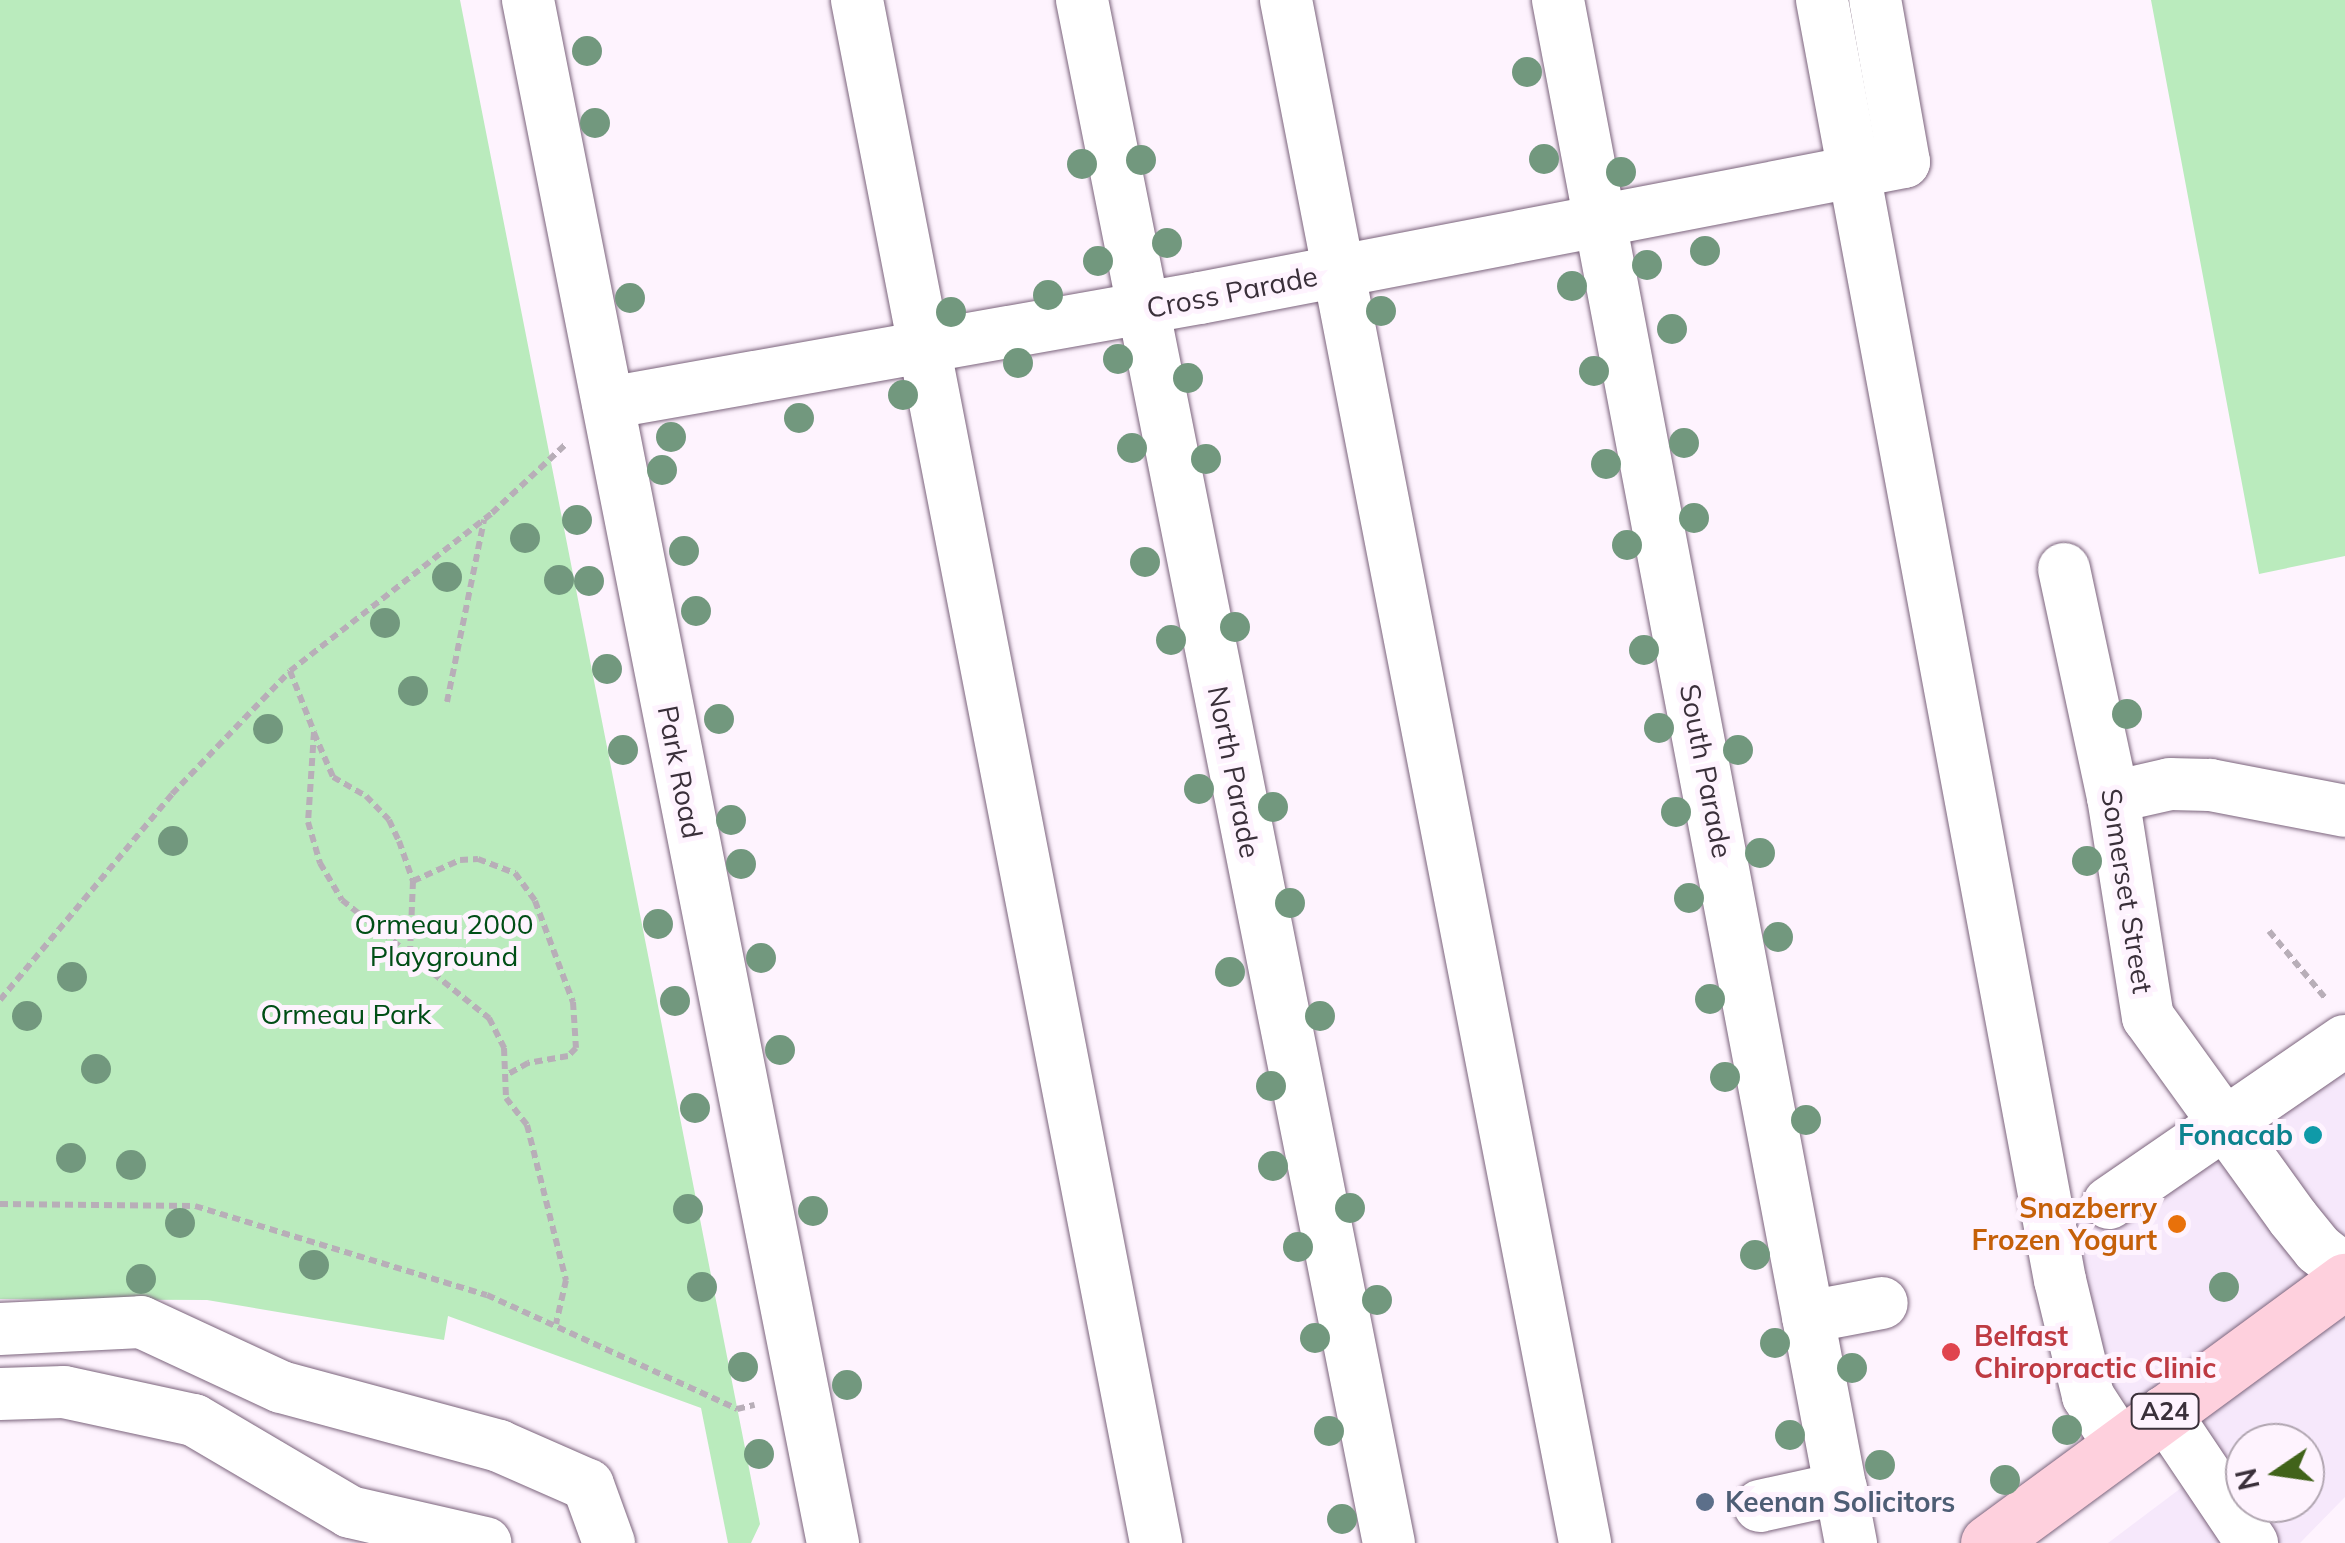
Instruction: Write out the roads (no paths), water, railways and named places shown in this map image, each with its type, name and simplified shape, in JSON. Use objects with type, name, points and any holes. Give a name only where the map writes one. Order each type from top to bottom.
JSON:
[{"type":"main road","name":"A24","points":[[1988,1543],[2345,1281]]},
{"type":"street","name":"Park Road","points":[[528,0],[594,418],[833,1543]]},
{"type":"street","points":[[857,0],[1156,1543]]},
{"type":"street","name":"North Parade","points":[[1082,0],[1389,1543]]},
{"type":"street","points":[[1286,0],[1585,1543]]},
{"type":"street","name":"South Parade","points":[[1558,0],[1851,1543]]},
{"type":"street","points":[[1822,0],[2060,1280],[2088,1396],[2119,1444]]},
{"type":"street","name":"Cross Parade","points":[[594,418],[925,348],[1904,162],[1875,0]]},
{"type":"street","name":"Somerset Street","points":[[2064,568],[2112,797],[2148,1017],[2221,1124],[2318,1249],[2345,1270]]},
{"type":"street","points":[[2112,797],[2170,784],[2210,784],[2345,811]]},
{"type":"street","points":[[2109,1203],[2221,1124],[2340,1026]]},
{"type":"street","points":[[1808,1317],[1882,1303]]},
{"type":"street","points":[[0,1330],[141,1322],[281,1388],[500,1446],[588,1486],[610,1543]]},
{"type":"street","points":[[0,1394],[64,1392],[194,1420],[347,1527],[485,1543]]},
{"type":"street","points":[[2164,1412],[2252,1543]]},
{"type":"street","points":[[1760,1506],[1841,1488]]},
{"type":"place","name":"Fonacab","points":[[2313,1135]]},
{"type":"place","name":"Snazberry Frozen Yogurt","points":[[2177,1224]]},
{"type":"place","name":"Belfast Chiropractic Clinic","points":[[1951,1352]]},
{"type":"place","name":"Keenan Solicitors","points":[[1705,1502]]},
{"type":"park label","name":"Ormeau 2000 Playground","points":[[444,940]]},
{"type":"park label","name":"Ormeau Park","points":[[346,1014]]}]
